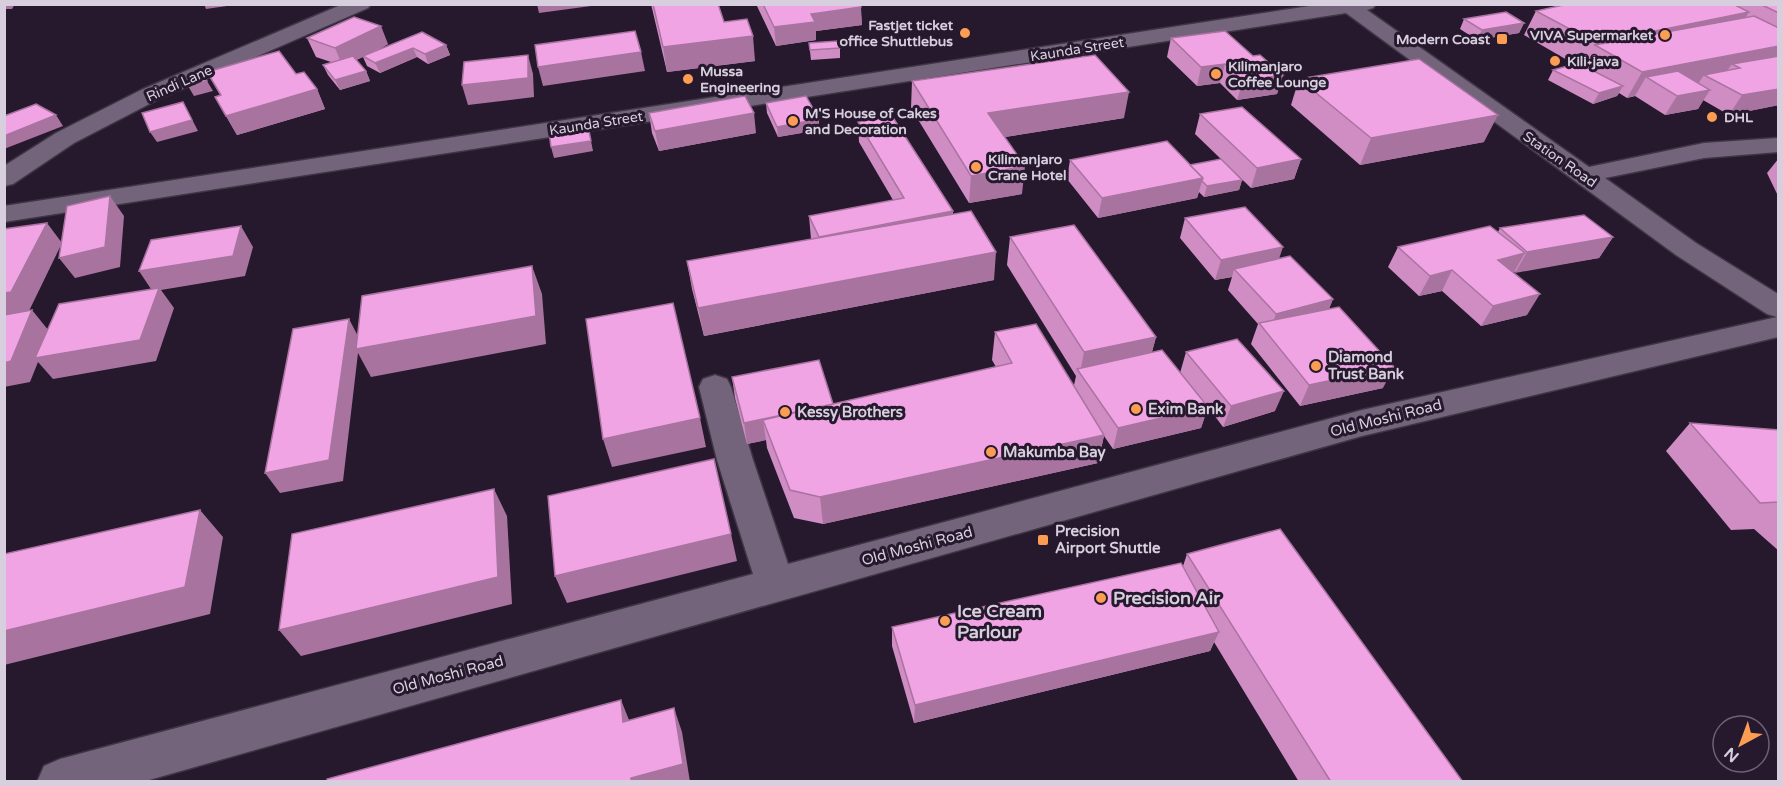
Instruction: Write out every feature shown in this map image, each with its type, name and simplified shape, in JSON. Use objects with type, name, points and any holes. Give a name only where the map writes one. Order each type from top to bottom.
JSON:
[{"type":"street","name":"Rindi Lane","points":[[4,178],[65,138],[149,95],[361,4]]},
{"type":"street","name":"Station Road","points":[[1354,5],[1686,249],[1779,307]]},
{"type":"street","name":"Kaunda Street","points":[[4,214],[1354,5]]},
{"type":"street","points":[[1584,176],[1678,152],[1739,144],[1779,145]]},
{"type":"street","name":"Old Moshi Road","points":[[60,782],[1362,423],[1779,327]]},
{"type":"street","points":[[715,387],[735,460],[776,585]]},
{"type":"building","points":[[653,4],[718,4],[724,22],[747,19],[753,36],[663,47]]},
{"type":"building","points":[[763,4],[860,4],[861,7],[811,14],[815,22],[774,27]]},
{"type":"building","points":[[1568,4],[1733,4],[1749,12],[1596,43],[1536,11]]},
{"type":"building","points":[[1760,4],[1779,4],[1779,13]]},
{"type":"building","points":[[1506,12],[1524,23],[1482,30],[1464,19]]},
{"type":"building","points":[[1754,16],[1779,28],[1779,46],[1642,72],[1595,45]]},
{"type":"building","points":[[354,17],[381,26],[335,48],[307,38]]},
{"type":"building","points":[[635,31],[641,52],[538,67],[535,45]]},
{"type":"building","points":[[1225,31],[1253,56],[1260,55],[1283,75],[1243,81],[1225,64],[1201,67],[1171,38]]},
{"type":"building","points":[[422,32],[446,45],[425,54],[413,48],[375,63],[363,56]]},
{"type":"building","points":[[838,41],[840,48],[810,50],[809,43]]},
{"type":"building","points":[[279,51],[296,74],[304,72],[317,89],[226,116],[215,97],[221,95],[207,72]]},
{"type":"building","points":[[528,55],[528,78],[462,85],[464,62]]},
{"type":"building","points":[[1095,55],[1129,92],[988,113],[1025,166],[971,176],[912,81]]},
{"type":"building","points":[[353,56],[366,71],[335,80],[323,65]]},
{"type":"building","points":[[1779,56],[1779,89],[1742,95],[1704,75],[1740,68],[1732,64]]},
{"type":"building","points":[[1419,59],[1498,115],[1371,138],[1299,79]]},
{"type":"building","points":[[1578,63],[1623,86],[1599,93],[1553,70]]},
{"type":"building","points":[[1678,71],[1710,90],[1677,96],[1646,77]]},
{"type":"building","points":[[205,77],[207,81],[188,86],[186,82]]},
{"type":"building","points":[[745,96],[754,113],[655,131],[649,113]]},
{"type":"building","points":[[806,96],[819,119],[777,127],[766,103]]},
{"type":"building","points":[[183,102],[192,120],[150,132],[142,113]]},
{"type":"building","points":[[36,104],[56,115],[4,136],[4,116]]},
{"type":"building","points":[[1242,107],[1301,159],[1257,168],[1200,114]]},
{"type":"building","points":[[892,116],[953,211],[819,237],[809,216],[904,198],[858,122]]},
{"type":"building","points":[[588,126],[591,141],[551,147],[549,132]]},
{"type":"building","points":[[1167,141],[1203,178],[1102,198],[1070,160]]},
{"type":"building","points":[[1221,159],[1242,180],[1207,186],[1202,181],[1203,178],[1190,165]]},
{"type":"building","points":[[110,196],[105,247],[59,258],[67,206]]},
{"type":"building","points":[[1245,207],[1283,247],[1221,260],[1185,218]]},
{"type":"building","points":[[971,211],[996,252],[698,308],[687,261]]},
{"type":"building","points":[[1584,215],[1613,237],[1527,252],[1500,228]]},
{"type":"building","points":[[47,223],[11,292],[4,293],[4,229]]},
{"type":"building","points":[[1074,225],[1156,337],[1084,352],[1010,237]]},
{"type":"building","points":[[241,226],[233,256],[139,271],[151,240]]},
{"type":"building","points":[[1490,226],[1525,253],[1498,260],[1540,294],[1493,306],[1452,270],[1430,276],[1398,247]]},
{"type":"building","points":[[1290,256],[1333,299],[1276,314],[1234,269]]},
{"type":"building","points":[[532,266],[536,316],[356,349],[362,296]]},
{"type":"building","points":[[159,288],[140,340],[35,358],[59,304]]},
{"type":"building","points":[[673,303],[700,418],[603,439],[586,319]]},
{"type":"building","points":[[1339,307],[1394,367],[1309,385],[1259,323]]},
{"type":"building","points":[[32,310],[11,361],[4,363],[4,315]]},
{"type":"building","points":[[349,319],[329,460],[265,473],[293,329]]},
{"type":"building","points":[[1036,324],[1104,435],[820,497],[790,490],[763,420],[1012,363],[995,332]]},
{"type":"building","points":[[1237,339],[1284,391],[1231,406],[1186,352]]},
{"type":"building","points":[[1162,350],[1208,407],[1118,428],[1077,369]]},
{"type":"building","points":[[819,360],[833,404],[744,423],[732,377]]},
{"type":"building","points":[[1690,423],[1779,430],[1779,502],[1760,503]]},
{"type":"building","points":[[714,459],[731,534],[555,576],[548,496]]},
{"type":"building","points":[[494,489],[498,577],[279,630],[292,534]]},
{"type":"building","points":[[200,510],[185,587],[4,631],[4,554]]},
{"type":"building","points":[[1280,529],[1463,782],[1331,782],[1187,554]]},
{"type":"building","points":[[1181,563],[1219,632],[915,705],[892,627]]},
{"type":"building","points":[[621,700],[623,722],[674,708],[683,764],[631,778],[631,782],[327,782],[327,779]]},
{"type":"place","name":"Fastjet ticket office Shuttlebus","points":[[965,33]]},
{"type":"place","name":"VIVA Supermarket","points":[[1665,35]]},
{"type":"place","name":"Modern Coast","points":[[1502,39]]},
{"type":"place","name":"Kili-java","points":[[1555,61]]},
{"type":"place","name":"Kilimanjaro Coffee Lounge","points":[[1216,74]]},
{"type":"place","name":"Mussa Engineering","points":[[688,79]]},
{"type":"place","name":"DHL","points":[[1712,117]]},
{"type":"place","name":"M'S House of Cakes and Decoration","points":[[793,121]]},
{"type":"place","name":"Kilimanjaro Crane Hotel","points":[[976,167]]},
{"type":"place","name":"Diamond Trust Bank","points":[[1316,366]]},
{"type":"place","name":"Exim Bank","points":[[1136,409]]},
{"type":"place","name":"Kessy Brothers","points":[[785,412]]},
{"type":"place","name":"Makumba Bay","points":[[991,452]]},
{"type":"place","name":"Precision Airport Shuttle","points":[[1043,540]]},
{"type":"place","name":"Precision Air","points":[[1101,598]]},
{"type":"place","name":"Ice Cream Parlour","points":[[945,621]]}]
